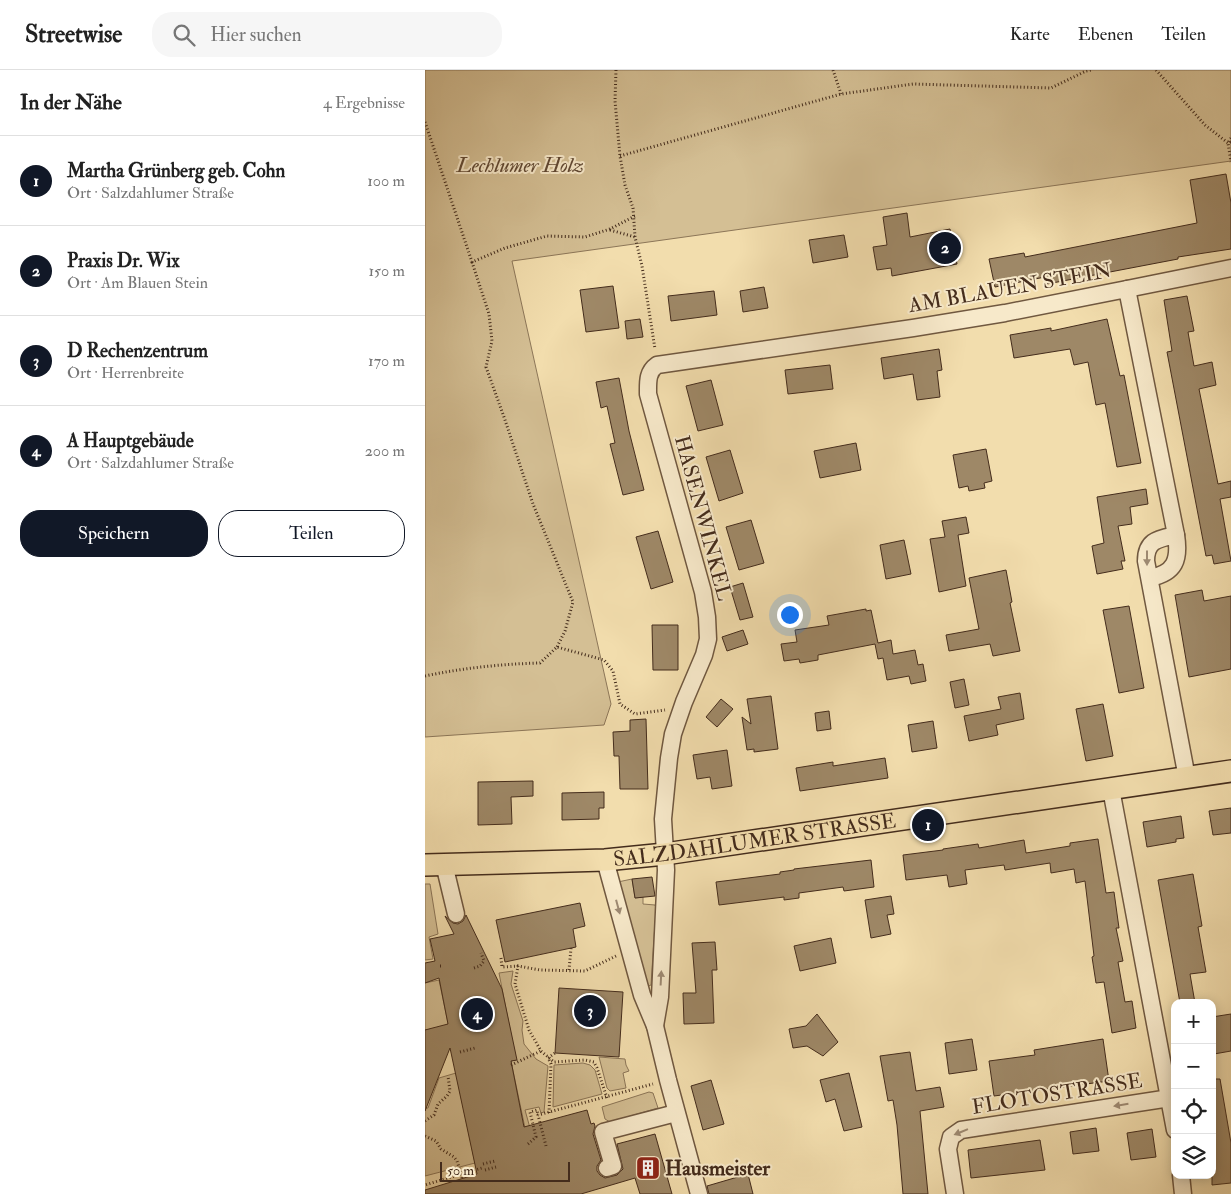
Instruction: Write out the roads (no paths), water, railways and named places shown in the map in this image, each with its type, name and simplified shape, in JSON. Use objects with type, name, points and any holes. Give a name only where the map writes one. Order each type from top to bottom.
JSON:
[{"type":"main road","name":"SALZDAHLUMER STRASSE","points":[[434,865],[605,860],[665,854],[1231,771]]},
{"type":"street","points":[[1127,289],[1231,268]]},
{"type":"street","name":"AM BLAUEN STEIN","points":[[654,367],[1005,313],[1127,289],[1178,547],[1176,560],[1169,570],[1161,576],[1150,578]]},
{"type":"street","name":"HASENWINKEL","points":[[654,367],[648,378],[648,394],[703,592],[708,639],[704,655],[684,702],[672,742],[663,819],[666,870],[660,996],[655,1026]]},
{"type":"street","points":[[1176,535],[1160,538],[1150,544],[1146,552],[1187,778]]},
{"type":"street","points":[[1111,789],[1171,1109]]},
{"type":"street","points":[[605,860],[641,994],[655,1026],[699,1194]]},
{"type":"street","points":[[434,865],[456,914]]},
{"type":"street","name":"FLOTOSTRASSE","points":[[955,1194],[948,1149],[951,1136],[961,1130],[1169,1098]]},
{"type":"street","points":[[607,1168],[613,1166],[603,1132],[676,1112]]},
{"type":"street","points":[[1181,1179],[1183,1194]]},
{"type":"place","name":"Praxis Dr. Wix","points":[[945,248]]},
{"type":"place","name":"Martha Grünberg geb. Cohn","points":[[928,825]]},
{"type":"place","name":"D Rechenzentrum","points":[[590,1011]]},
{"type":"place","name":"A Hauptgebäude","points":[[477,1014]]},
{"type":"place","name":"Hausmeister","points":[[648,1168]]},
{"type":"park label","name":"Lechlumer Holz","points":[[520,165]]}]
